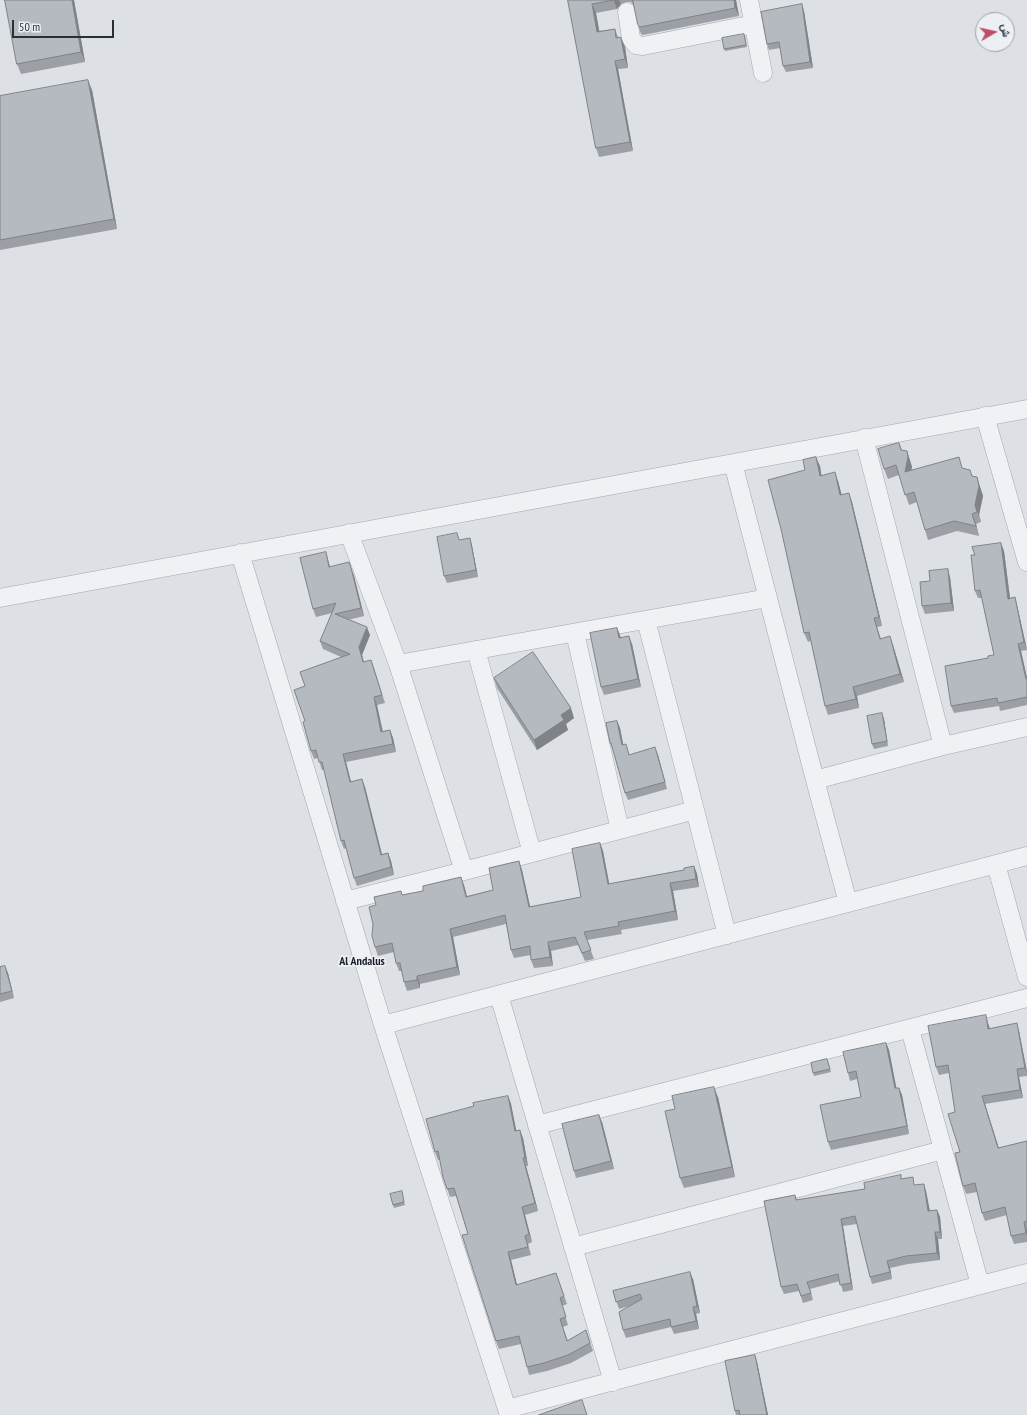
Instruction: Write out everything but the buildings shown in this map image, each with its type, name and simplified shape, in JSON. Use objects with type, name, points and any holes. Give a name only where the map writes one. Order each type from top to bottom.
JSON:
[{"type":"street","points":[[749,0],[763,73]]},
{"type":"street","points":[[627,12],[631,38],[636,45],[643,46],[754,24]]},
{"type":"street","points":[[0,598],[1027,408]]},
{"type":"street","points":[[985,416],[1026,553]]},
{"type":"street","points":[[864,438],[944,746]]},
{"type":"street","points":[[733,462],[848,903]]},
{"type":"street","points":[[349,533],[398,664],[464,871]]},
{"type":"street","points":[[240,553],[383,1025],[508,1412],[613,1382],[1027,1273]]},
{"type":"street","points":[[398,664],[768,598]]},
{"type":"street","points":[[646,620],[726,935]]},
{"type":"street","points":[[575,633],[620,830]]},
{"type":"street","points":[[476,650],[532,853]]},
{"type":"street","points":[[815,780],[944,746],[1027,727]]},
{"type":"street","points":[[345,901],[695,810]]},
{"type":"street","points":[[383,1025],[1027,856]]},
{"type":"street","points":[[996,864],[1027,977]]},
{"type":"street","points":[[498,995],[613,1382]]},
{"type":"street","points":[[537,1125],[1027,998]]},
{"type":"street","points":[[910,1029],[980,1285]]},
{"type":"street","points":[[573,1247],[943,1150]]},
{"type":"district","name":"Al Andalus","points":[[362,962]]}]
